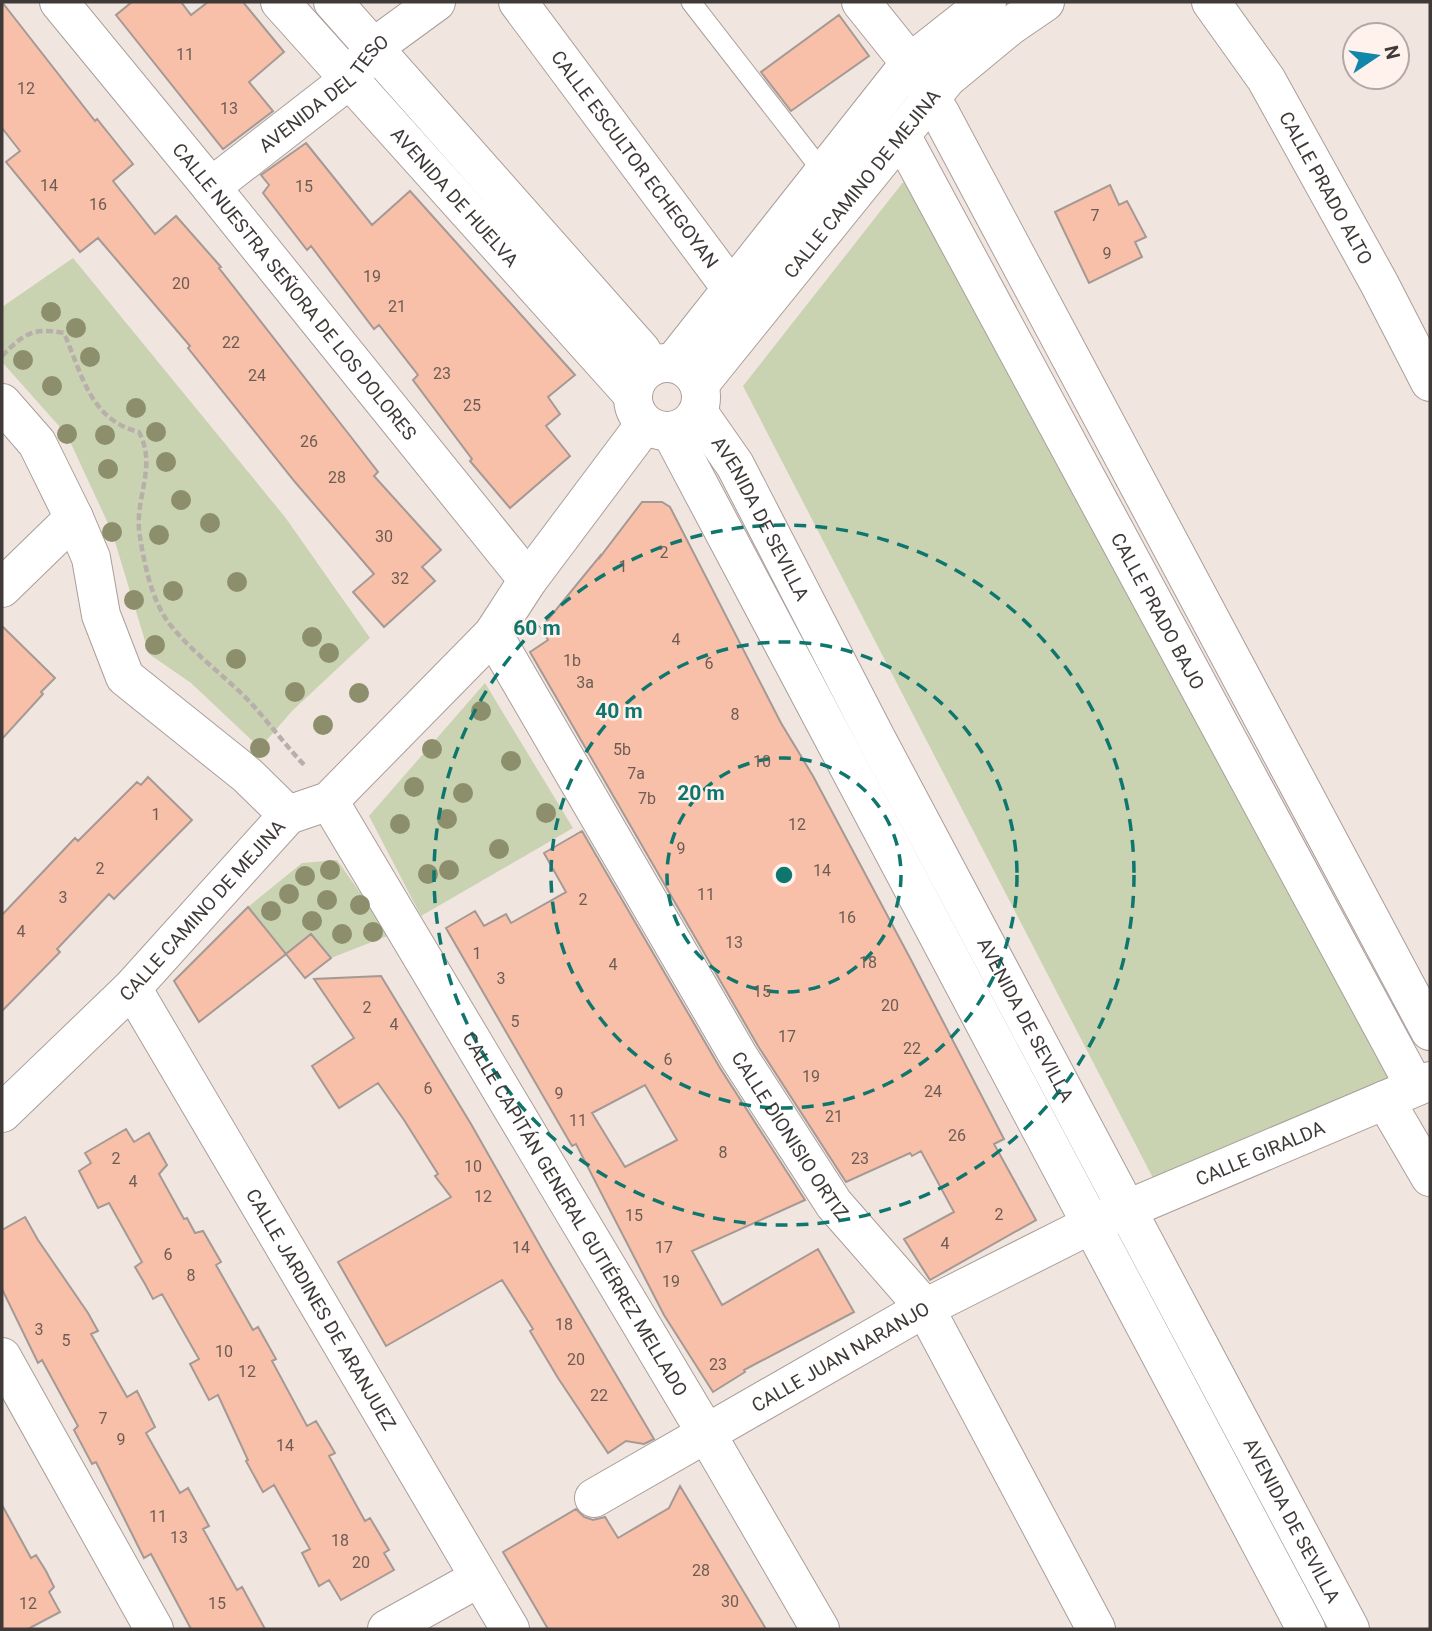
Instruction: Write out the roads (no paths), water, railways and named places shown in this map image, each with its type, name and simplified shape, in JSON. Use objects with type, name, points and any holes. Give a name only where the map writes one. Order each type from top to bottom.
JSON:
[{"type":"street","name":"CALLE NUESTRA SEÑORA DE LOS DOLORES","points":[[58,2],[528,580]]},
{"type":"street","name":"AVENIDA DE HUELVA","points":[[280,2],[350,79],[667,397]]},
{"type":"street","name":"AVENIDA DE HUELVA","points":[[333,2],[641,350],[667,397]]},
{"type":"street","name":"AVENIDA DEL TESO","points":[[211,187],[350,79],[373,48],[436,2]]},
{"type":"street","name":"CALLE ESCULTOR ECHEGOYAN","points":[[518,2],[744,300]]},
{"type":"street","points":[[861,2],[910,63],[931,97],[1430,1031]]},
{"type":"street","name":"CALLE CAMINO DE MEJINA","points":[[744,300],[823,172],[910,63],[987,2]]},
{"type":"street","name":"CALLE CAMINO DE MEJINA","points":[[2,1114],[132,988],[288,815],[332,798],[493,634],[528,580],[744,300],[901,135],[931,97],[965,63],[1045,2]]},
{"type":"street","name":"CALLE PRADO ALTO","points":[[1211,2],[1266,79],[1379,283],[1430,382]]},
{"type":"street","name":"CALLE PRADO BAJO","points":[[901,135],[1410,1089],[1430,1177]]},
{"type":"street","name":"AVENIDA DE SEVILLA","points":[[667,397],[735,466],[1350,1629]]},
{"type":"street","name":"AVENIDA DE SEVILLA","points":[[667,397],[1090,1225],[1306,1629]]},
{"type":"street","points":[[2,403],[37,443],[74,518],[91,558],[101,615],[125,677],[247,775],[288,815]]},
{"type":"street","points":[[2,589],[74,518]]},
{"type":"street","name":"CALLE DIONISIO ORTIZ","points":[[493,634],[739,1056],[834,1204],[925,1308],[1096,1629]]},
{"type":"street","name":"CALLE CAPITÁN GENERAL GUTIÉRREZ MELLADO","points":[[332,798],[820,1629]]},
{"type":"street","name":"CALLE JARDINES DE ARANJUEZ","points":[[132,988],[510,1629]]},
{"type":"street","name":"CALLE GIRALDA","points":[[1090,1225],[1410,1089]]},
{"type":"street","name":"CALLE JUAN NARANJO","points":[[594,1498],[925,1308],[1090,1225]]},
{"type":"street","points":[[2,1357],[154,1629]]},
{"type":"street","points":[[387,1629],[479,1578]]},
{"type":"lane","points":[[691,2],[823,172]]}]
